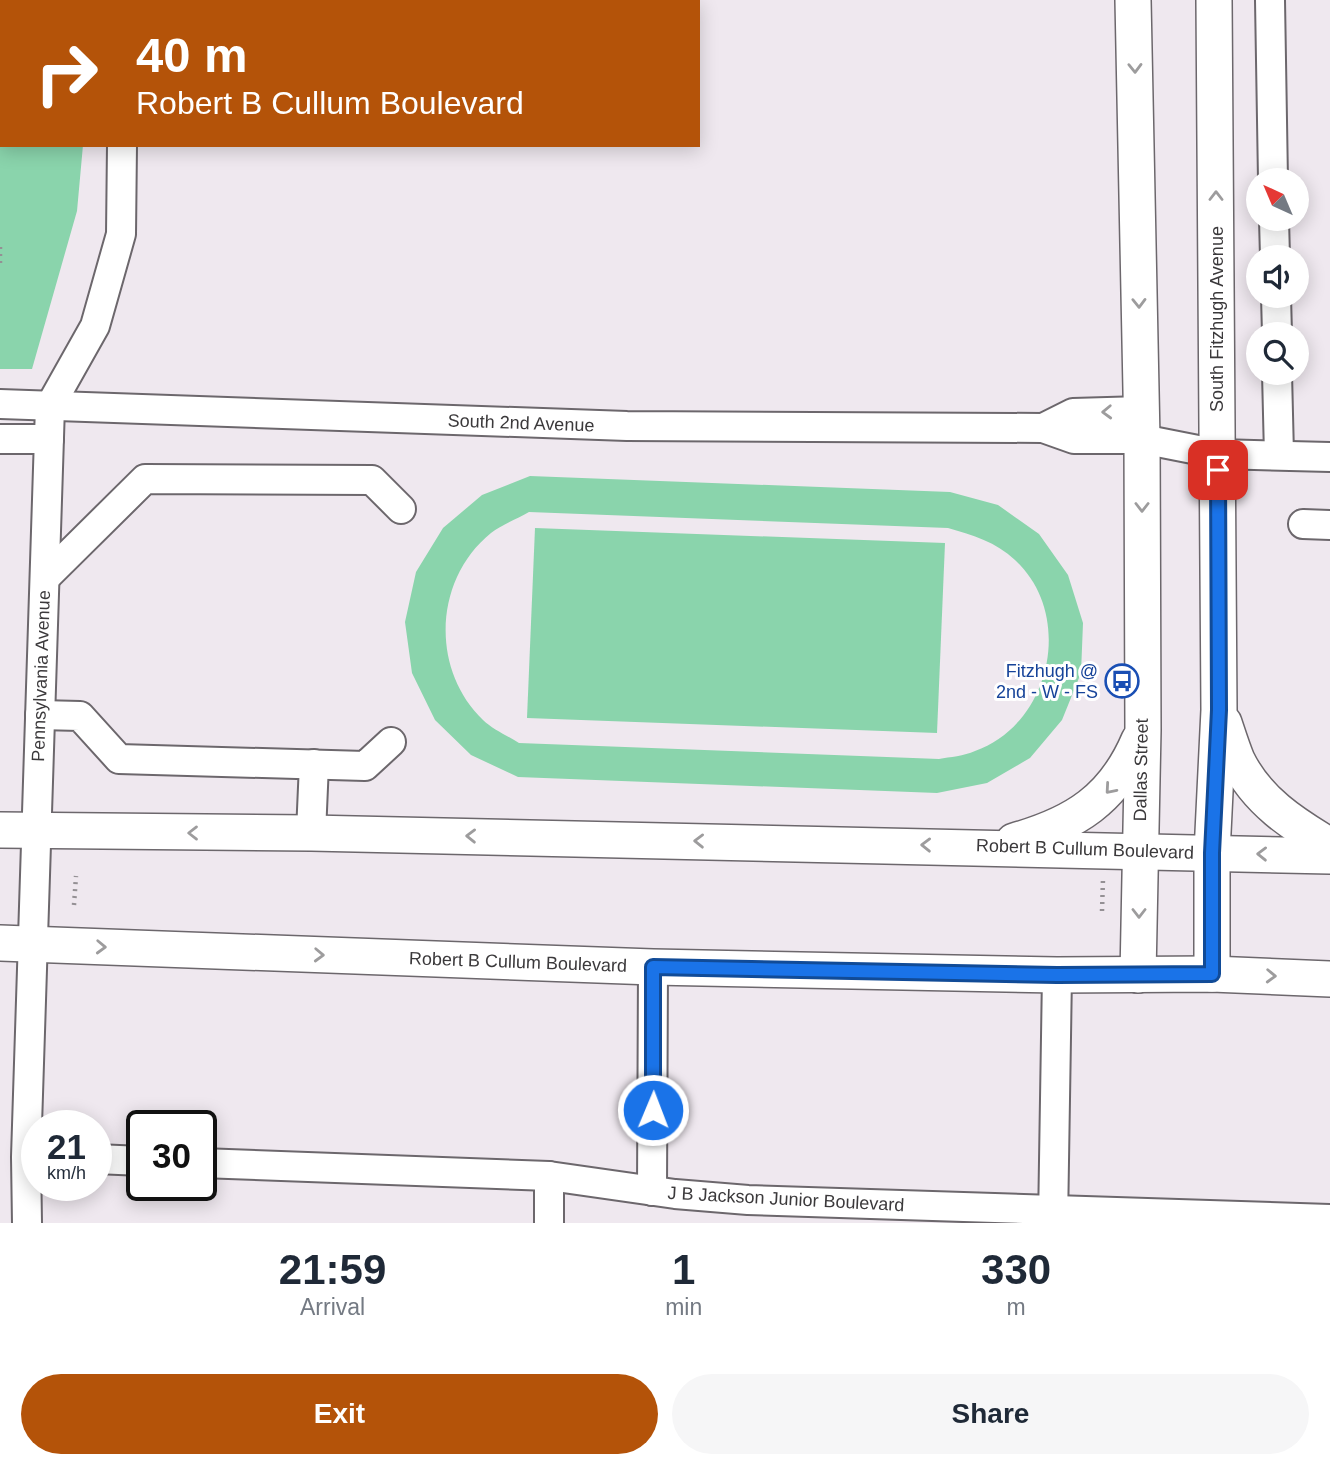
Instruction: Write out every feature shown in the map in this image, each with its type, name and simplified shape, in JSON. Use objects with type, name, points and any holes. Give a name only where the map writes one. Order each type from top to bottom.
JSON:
[{"type":"main road","points":[[1133,0],[1142,425]]},
{"type":"main road","name":"South Fitzhugh Avenue","points":[[1212,974],[1212,853],[1219,710],[1214,0]]},
{"type":"main road","name":"Dallas Street","points":[[1138,975],[1143,730],[1142,425]]},
{"type":"main road","points":[[1219,710],[1237,760],[1272,808],[1330,846]]},
{"type":"main road","points":[[995,847],[1032,836],[1066,821],[1102,799],[1125,769],[1143,730]]},
{"type":"main road","name":"Robert B Cullum Boulevard","points":[[0,830],[311,833],[1330,856]]},
{"type":"main road","name":"Robert B Cullum Boulevard","points":[[17,944],[653,967],[1057,975],[1212,974],[1330,979]]},
{"type":"street","points":[[1270,0],[1273,168]]},
{"type":"street","name":"Pennsylvania Avenue","points":[[21,1157],[17,944],[37,832],[50,406],[96,326],[121,234],[122,147]]},
{"type":"street","points":[[1277,385],[1279,455]]},
{"type":"street","name":"South 2nd Avenue","points":[[0,404],[628,426],[1043,428],[1074,439],[1142,425],[1218,454],[1330,457]]},
{"type":"street","points":[[0,439],[49,439]]},
{"type":"street","points":[[45,578],[145,479],[372,480],[401,509]]},
{"type":"street","points":[[40,715],[80,716],[119,759],[365,766],[391,742]]},
{"type":"street","points":[[311,833],[314,764]]},
{"type":"street","points":[[652,1191],[653,967]]},
{"type":"street","points":[[1053,1217],[1057,975]]},
{"type":"street","name":"J B Jackson Junior Boulevard","points":[[217,1164],[549,1176],[652,1191],[748,1200],[1053,1217],[1330,1219]]},
{"type":"street","points":[[549,1176],[549,1223]]},
{"type":"street","name":"Pennsylvania Avenue","points":[[25,1201],[27,1223]]},
{"type":"path","points":[[0,247],[0,267]]},
{"type":"path","points":[[74,905],[76,876]]},
{"type":"path","points":[[1102,911],[1103,878]]},
{"type":"green space","points":[[0,147],[83,147],[77,211],[32,369],[0,369]]},
{"type":"green space","points":[[530,476],[950,492],[998,505],[1039,534],[1068,575],[1083,623],[1081,673],[1062,720],[1030,758],[987,783],[937,793],[518,777],[471,755],[435,720],[412,673],[405,622],[416,572],[443,528],[482,495]],"holes":[[[529,512],[948,528],[992,544],[1015,560],[1034,583],[1045,609],[1049,637],[1046,666],[1037,693],[1022,718],[1001,737],[966,754],[939,759],[519,743],[483,720],[466,699],[454,676],[447,651],[449,599],[458,574],[472,552],[491,533]]]},
{"type":"green space","points":[[535,528],[945,543],[937,733],[527,718]]},
{"type":"place","name":"Fitzhugh @ 2nd - W - FS","points":[[1122,681]]},
{"type":"route","points":[[653,1110],[653,967],[1057,975],[1212,974],[1212,853],[1219,710],[1218,470]]}]
